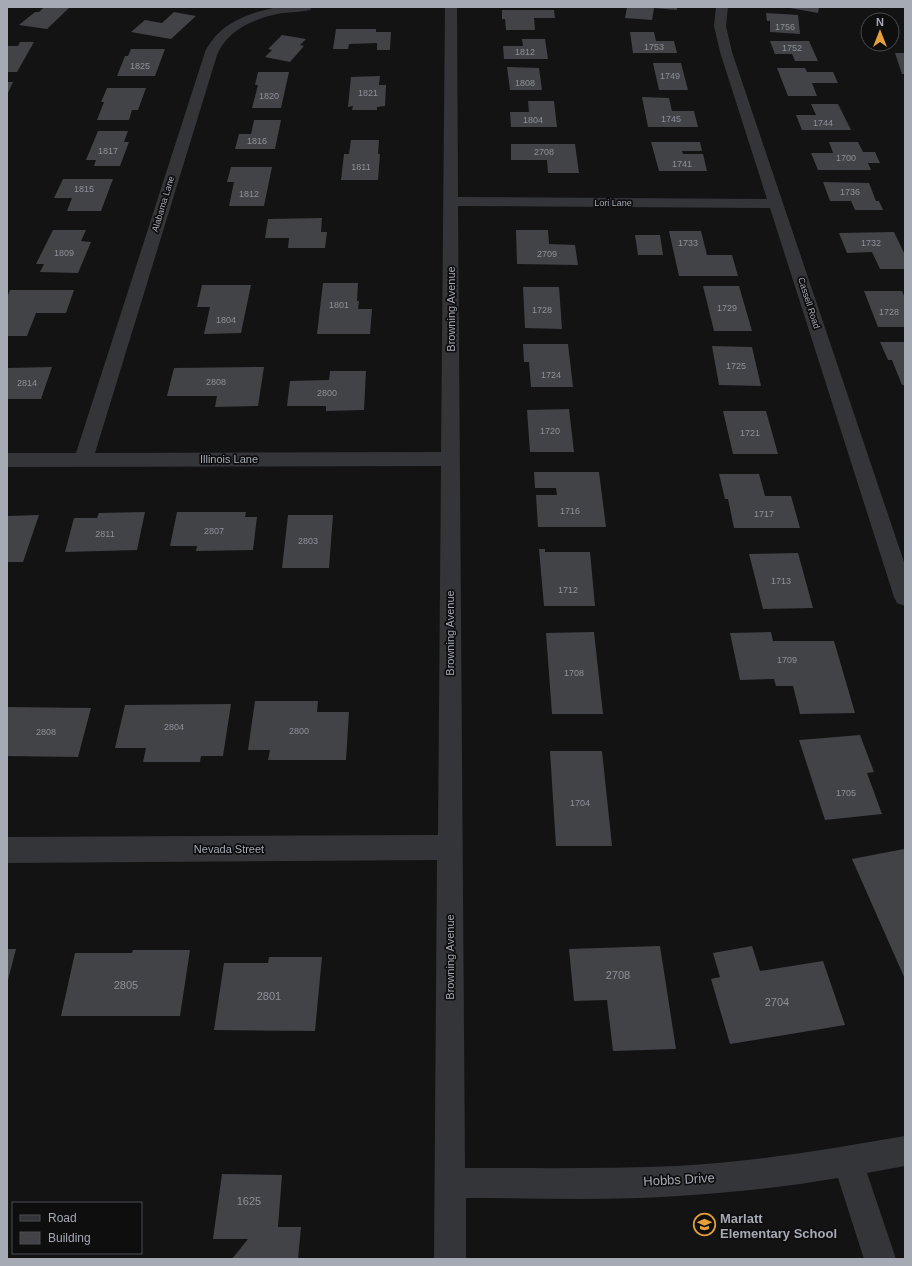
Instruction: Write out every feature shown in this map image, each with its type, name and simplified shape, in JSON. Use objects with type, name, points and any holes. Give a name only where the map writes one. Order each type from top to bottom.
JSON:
[{"type":"street","name":"Alabama Lane","points":[[83,460],[209,59],[218,41],[227,32],[242,22],[263,14],[295,7],[306,7]]},
{"type":"street","name":"Browning Avenue","points":[[450,1259],[451,7]]},
{"type":"street","name":"Cassell Road","points":[[722,7],[720,26],[726,52],[905,597]]},
{"type":"street","name":"Lori Lane","points":[[451,201],[775,204]]},
{"type":"street","name":"Illinois Lane","points":[[7,460],[450,459]]},
{"type":"street","name":"Nevada Street","points":[[7,850],[450,847]]},
{"type":"street","name":"Hobbs Drive","points":[[450,1183],[604,1183],[678,1181],[766,1173],[905,1151]]},
{"type":"street","points":[[848,1161],[880,1259]]},
{"type":"building","points":[[44,7],[69,8],[47,29],[19,25],[35,12],[39,12]]},
{"type":"building","points":[[627,7],[677,7],[677,10],[654,8],[652,20],[625,18]]},
{"type":"building","points":[[790,7],[819,7],[818,13]]},
{"type":"building","points":[[502,10],[554,10],[555,18],[534,18],[535,30],[506,30],[505,19],[502,19]]},
{"type":"building","points":[[174,12],[196,16],[171,39],[131,32],[145,20],[162,23]]},
{"type":"building","points":[[766,13],[798,15],[800,34],[770,32],[770,21],[767,21]]},
{"type":"building","points":[[336,29],[376,29],[376,32],[391,32],[390,50],[377,50],[377,43],[349,44],[348,49],[333,49]]},
{"type":"building","points":[[630,32],[654,32],[656,41],[674,41],[677,53],[633,53]]},
{"type":"building","points":[[282,35],[306,39],[300,45],[304,46],[290,62],[265,57],[272,50],[268,49]]},
{"type":"building","points":[[522,39],[545,39],[548,59],[504,59],[503,46],[523,46]]},
{"type":"building","points":[[770,41],[809,41],[818,61],[795,61],[792,54],[775,54]]},
{"type":"building","points":[[20,42],[34,42],[17,72],[7,72],[7,46],[18,46]]},
{"type":"building","points":[[131,49],[165,49],[155,76],[117,76],[125,56],[128,56]]},
{"type":"building","points":[[895,53],[905,53],[905,74],[902,74]]},
{"type":"building","points":[[653,63],[681,63],[688,90],[659,90]]},
{"type":"building","points":[[507,67],[539,68],[542,90],[510,90]]},
{"type":"building","points":[[777,68],[805,68],[807,72],[833,72],[838,83],[812,83],[817,96],[788,96]]},
{"type":"building","points":[[258,72],[289,72],[281,108],[252,108],[258,85],[255,85]]},
{"type":"building","points":[[380,76],[379,85],[386,85],[385,106],[377,107],[377,110],[352,110],[353,106],[348,107],[351,77]]},
{"type":"building","points":[[7,82],[13,82],[7,95]]},
{"type":"building","points":[[107,88],[146,88],[138,110],[132,110],[129,120],[97,120],[104,102],[101,102]]},
{"type":"building","points":[[642,97],[669,98],[672,111],[694,111],[698,127],[648,127]]},
{"type":"building","points":[[528,101],[554,101],[557,127],[511,127],[510,112],[529,112]]},
{"type":"building","points":[[811,104],[838,104],[851,130],[802,130],[796,115],[816,115]]},
{"type":"building","points":[[254,120],[281,120],[275,149],[235,149],[239,134],[251,134]]},
{"type":"building","points":[[98,131],[128,131],[124,142],[129,142],[120,166],[94,166],[96,160],[86,160]]},
{"type":"building","points":[[351,140],[379,140],[378,154],[380,154],[378,180],[341,180],[344,154],[349,154]]},
{"type":"building","points":[[651,142],[700,142],[702,151],[682,151],[683,154],[703,154],[707,171],[659,171]]},
{"type":"building","points":[[829,142],[858,142],[863,152],[875,152],[880,163],[868,163],[871,170],[818,170],[811,153],[833,153]]},
{"type":"building","points":[[511,144],[575,144],[579,173],[548,173],[547,160],[511,160]]},
{"type":"building","points":[[231,167],[272,167],[264,206],[229,206],[234,182],[227,182]]},
{"type":"building","points":[[63,179],[113,179],[101,211],[67,211],[72,198],[54,198]]},
{"type":"building","points":[[823,182],[869,183],[876,201],[879,201],[883,210],[855,210],[851,201],[830,201]]},
{"type":"building","points":[[322,218],[321,232],[327,232],[325,248],[288,248],[289,238],[265,238],[268,219]]},
{"type":"building","points":[[53,230],[86,230],[81,241],[91,242],[78,273],[40,272],[44,264],[36,264]]},
{"type":"building","points":[[516,230],[548,230],[549,244],[575,245],[578,265],[517,264]]},
{"type":"building","points":[[669,231],[701,231],[707,255],[732,255],[738,276],[679,276]]},
{"type":"building","points":[[894,232],[905,255],[905,269],[880,269],[872,252],[847,253],[839,233]]},
{"type":"building","points":[[635,235],[660,235],[663,255],[638,255]]},
{"type":"building","points":[[323,283],[358,283],[358,309],[372,309],[370,334],[317,334]]},
{"type":"building","points":[[202,285],[251,285],[241,333],[204,334],[210,307],[197,307]]},
{"type":"building","points":[[703,286],[739,286],[752,331],[714,331]]},
{"type":"building","points":[[523,287],[559,287],[562,329],[525,328]]},
{"type":"building","points":[[10,290],[74,290],[66,313],[36,313],[27,336],[7,336],[7,298]]},
{"type":"building","points":[[864,291],[902,291],[905,298],[905,327],[878,327]]},
{"type":"building","points":[[880,342],[905,342],[905,385],[902,385],[892,360],[888,360]]},
{"type":"building","points":[[523,344],[568,344],[573,387],[531,387],[529,362],[524,362]]},
{"type":"building","points":[[712,346],[752,347],[761,386],[719,385]]},
{"type":"building","points":[[52,367],[41,399],[7,399],[7,368]]},
{"type":"building","points":[[264,367],[258,406],[215,407],[217,396],[167,396],[174,368]]},
{"type":"building","points":[[330,371],[366,371],[364,410],[326,411],[326,406],[287,406],[290,381],[329,380]]},
{"type":"building","points":[[569,409],[574,452],[530,452],[527,410]]},
{"type":"building","points":[[723,411],[766,411],[778,454],[733,454]]},
{"type":"building","points":[[534,472],[599,472],[606,527],[538,527],[536,495],[557,495],[556,488],[535,488]]},
{"type":"building","points":[[719,474],[759,474],[765,496],[791,496],[800,528],[734,528],[728,499],[725,499]]},
{"type":"building","points":[[145,512],[137,550],[65,552],[74,518],[97,518],[99,513]]},
{"type":"building","points":[[177,512],[246,512],[245,517],[257,517],[253,550],[196,551],[197,546],[170,546]]},
{"type":"building","points":[[39,515],[23,562],[7,562],[7,516]]},
{"type":"building","points":[[288,515],[333,515],[329,568],[282,568]]},
{"type":"building","points":[[539,549],[545,549],[545,552],[590,552],[595,606],[544,606]]},
{"type":"building","points":[[798,553],[813,608],[763,609],[749,554]]},
{"type":"building","points":[[594,632],[603,714],[552,714],[546,633]]},
{"type":"building","points":[[771,632],[773,641],[834,641],[855,713],[800,714],[793,686],[776,686],[774,679],[740,680],[730,633]]},
{"type":"building","points":[[255,701],[318,701],[317,712],[349,712],[346,760],[268,760],[270,750],[248,750]]},
{"type":"building","points":[[231,704],[223,756],[201,756],[200,762],[143,762],[146,748],[115,748],[125,705]]},
{"type":"building","points":[[7,707],[91,708],[78,757],[7,756]]},
{"type":"building","points":[[860,735],[874,772],[867,773],[882,814],[825,820],[799,740]]},
{"type":"building","points":[[550,751],[602,751],[612,846],[556,846]]},
{"type":"building","points":[[904,849],[905,851],[905,979],[852,859]]},
{"type":"building","points":[[660,946],[676,1049],[613,1051],[607,1000],[574,1001],[569,949]]},
{"type":"building","points":[[752,946],[760,971],[823,961],[845,1025],[730,1044],[711,979],[720,977],[713,953]]},
{"type":"building","points":[[7,949],[16,949],[8,980],[7,980]]},
{"type":"building","points":[[133,950],[190,950],[180,1016],[61,1016],[75,953],[132,953]]},
{"type":"building","points":[[269,957],[322,957],[315,1031],[214,1030],[224,963],[268,963]]},
{"type":"building","points":[[222,1174],[282,1175],[278,1227],[301,1227],[298,1259],[232,1259],[248,1239],[213,1239]]},
{"type":"place","name":"Marlatt Elementary School","points":[[704,1225]]}]
